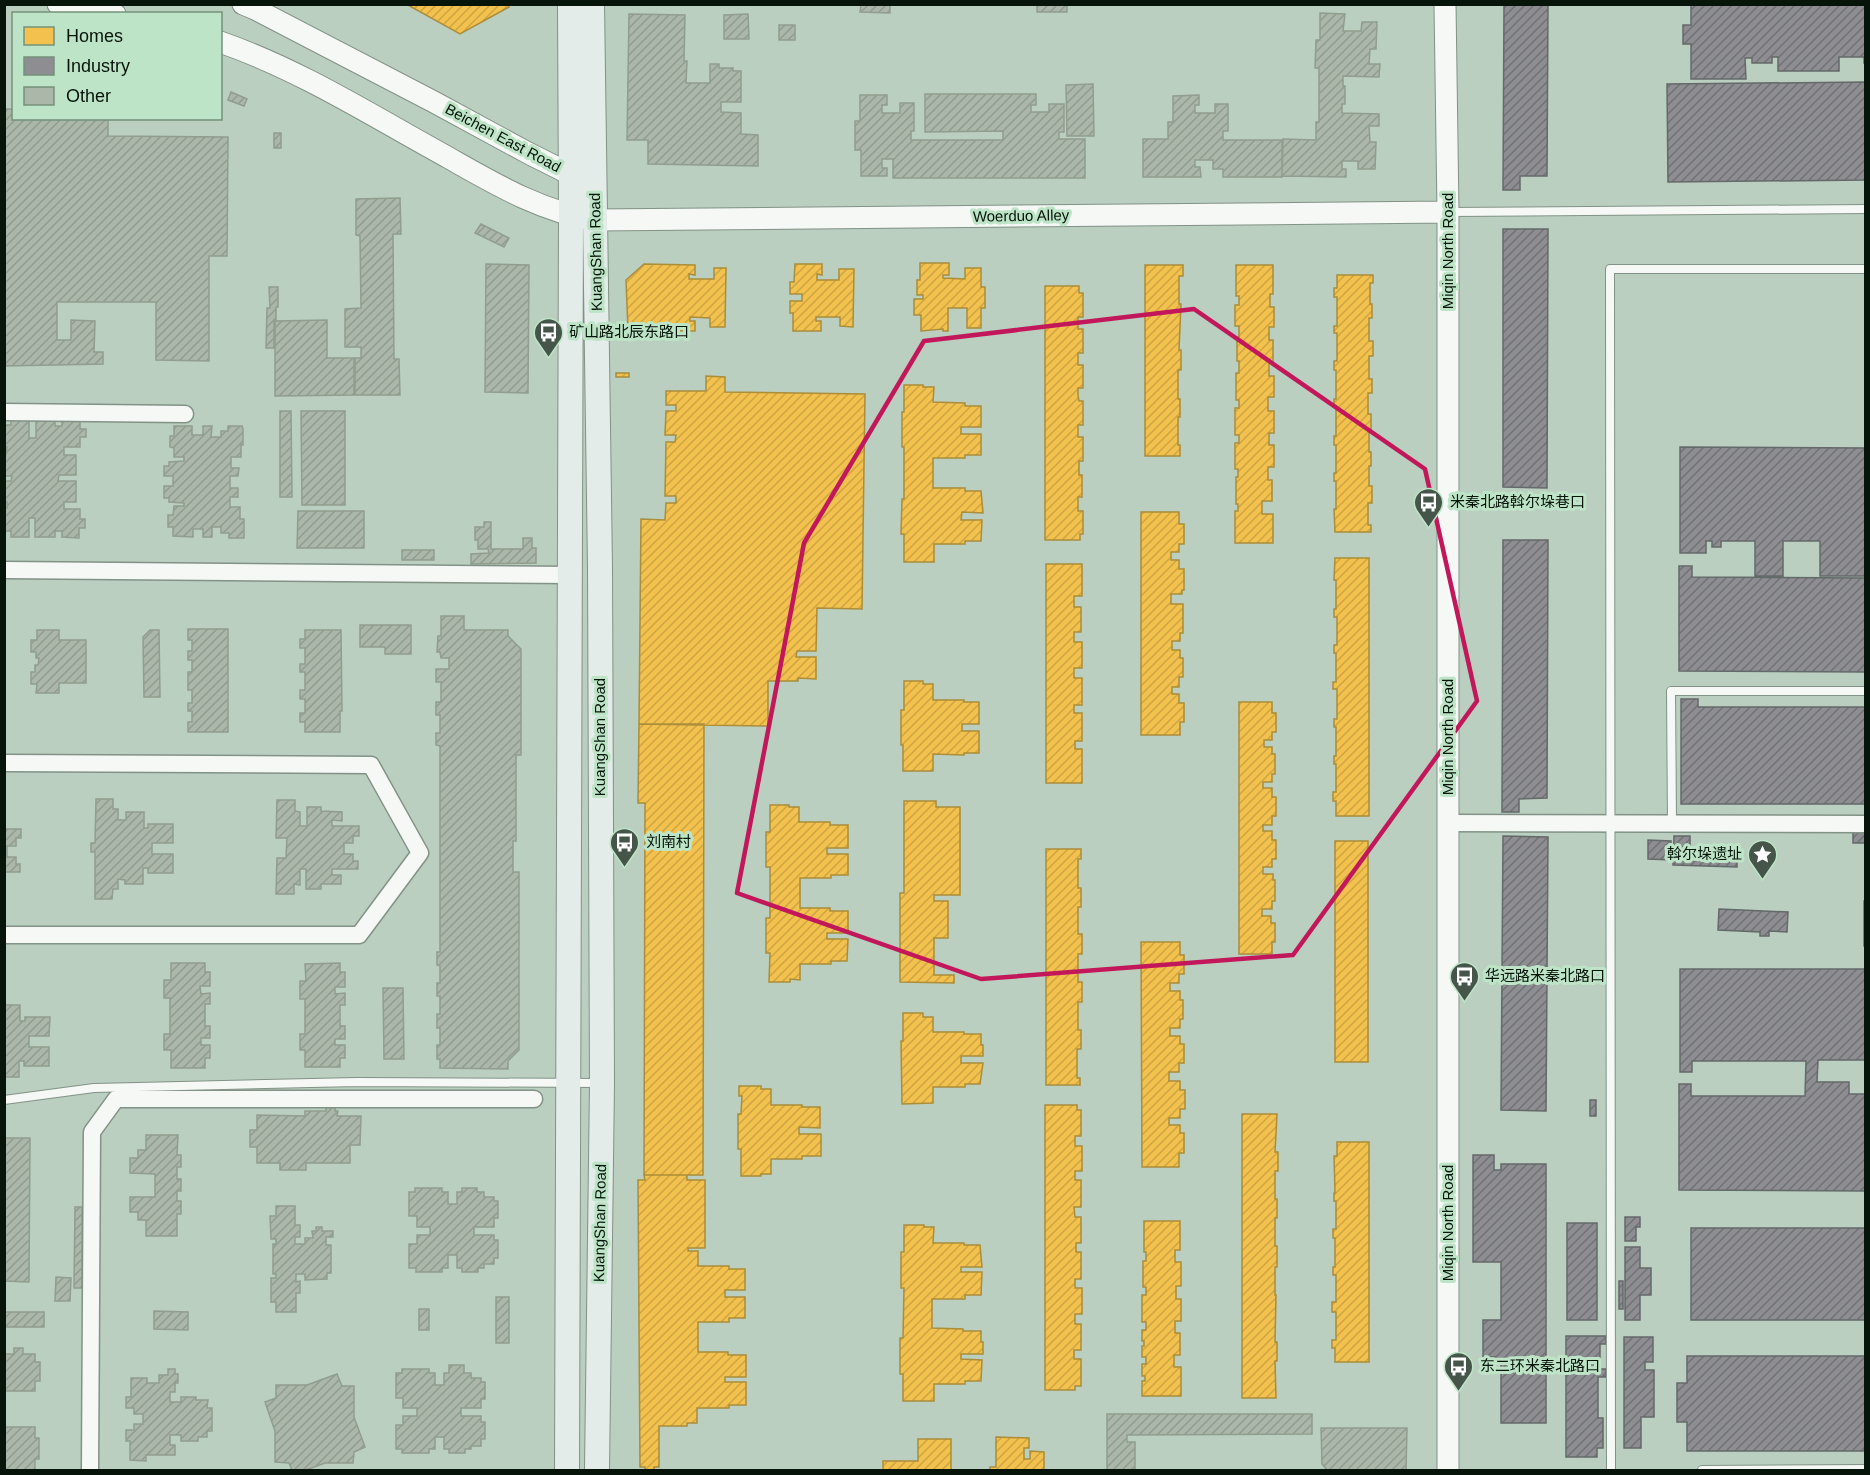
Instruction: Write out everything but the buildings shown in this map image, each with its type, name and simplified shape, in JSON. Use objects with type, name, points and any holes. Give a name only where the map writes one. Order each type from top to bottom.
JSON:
[{"type":"main road","name":"KuangShan Road","points":[[567,1470],[570,4]]},
{"type":"main road","name":"KuangShan Road","points":[[592,4],[600,568],[602,1083],[597,1470]]},
{"type":"street","points":[[58,4],[104,12]]},
{"type":"street","name":"Beichen East Road","points":[[243,4],[570,174],[595,220]]},
{"type":"street","name":"Miqin North Road","points":[[1445,4],[1448,212],[1448,1470]]},
{"type":"street","points":[[222,43],[287,68],[509,192],[571,216],[595,220]]},
{"type":"street","name":"Woerduo Alley","points":[[595,220],[1448,212]]},
{"type":"street","points":[[4,412],[185,414]]},
{"type":"street","points":[[4,570],[570,575]]},
{"type":"street","points":[[4,763],[371,765],[420,853],[359,935],[4,935]]},
{"type":"street","points":[[1448,823],[1866,824]]},
{"type":"street","points":[[90,1470],[92,1132],[116,1099],[534,1099]]},
{"type":"lane","points":[[1448,212],[1866,209]]},
{"type":"lane","points":[[1611,1470],[1610,269],[1866,269]]},
{"type":"lane","points":[[1672,823],[1671,691],[1866,691]]},
{"type":"lane","points":[[4,1101],[94,1088],[357,1082],[602,1083]]},
{"type":"lane","points":[[1702,1470],[1866,1469]]},
{"type":"highlighted area","points":[[1194,309],[1425,469],[1477,701],[1293,955],[981,979],[737,893],[804,543],[924,341]]},
{"type":"place","name":"矿山路北辰东路口","points":[[548,358]]},
{"type":"place","name":"米秦北路斡尔垛巷口","points":[[1429,528]]},
{"type":"place","name":"刘南村","points":[[625,868]]},
{"type":"place","name":"斡尔垛遗址","points":[[1763,880]]},
{"type":"place","name":"华远路米秦北路口","points":[[1464,1002]]},
{"type":"place","name":"东二环米秦北路口","points":[[1459,1392]]}]
